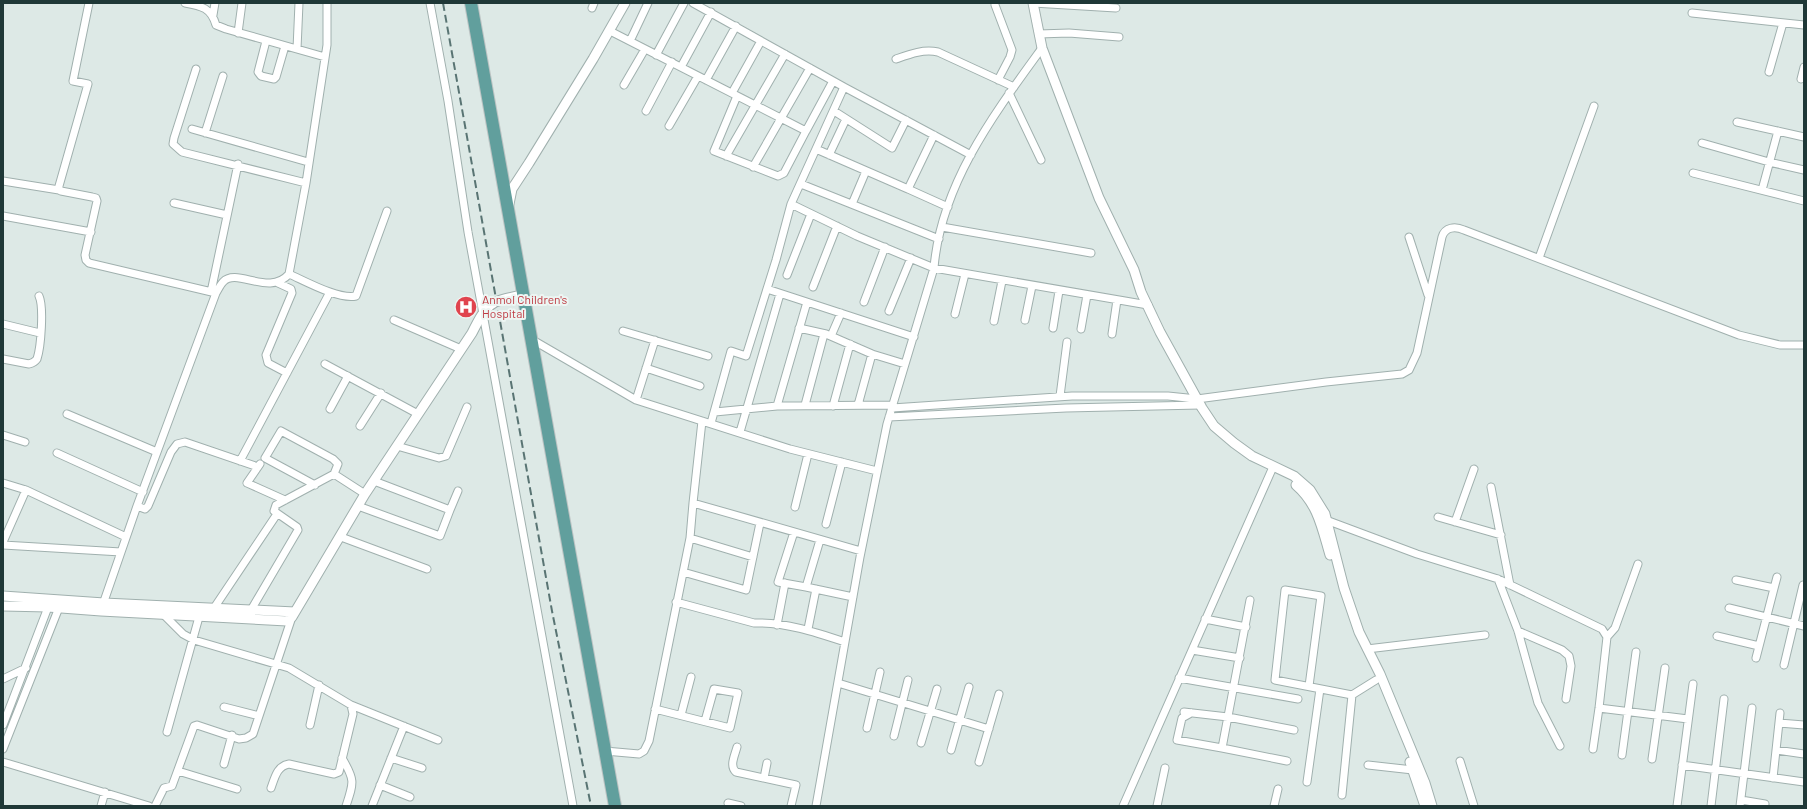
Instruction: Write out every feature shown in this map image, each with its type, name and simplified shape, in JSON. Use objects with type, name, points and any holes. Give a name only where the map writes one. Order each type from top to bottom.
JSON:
[{"type":"main road","points":[[471,3],[615,806]]},
{"type":"street","points":[[59,190],[88,84],[73,81],[89,3]]},
{"type":"street","points":[[185,3],[197,5],[207,9],[213,15]]},
{"type":"street","points":[[215,3],[213,15],[216,25],[238,33],[325,57]]},
{"type":"street","points":[[238,33],[242,3]]},
{"type":"street","points":[[297,49],[299,3]]},
{"type":"street","points":[[214,293],[222,282],[227,279],[234,278],[270,284],[278,283],[284,280],[288,274],[306,183],[327,45],[327,3]]},
{"type":"street","points":[[430,3],[483,312],[572,806]]},
{"type":"street","points":[[508,209],[512,189],[610,31],[625,3]]},
{"type":"street","points":[[630,41],[648,3]]},
{"type":"street","points":[[656,55],[684,3]]},
{"type":"street","points":[[693,3],[833,81],[971,155]]},
{"type":"street","points":[[1116,8],[1033,3],[1042,48],[1092,181],[1134,270],[1148,305],[1198,402],[1214,426],[1234,443],[1273,466],[1294,476],[1310,490],[1318,501],[1359,632],[1368,649],[1376,680],[1413,770],[1425,806]]},
{"type":"street","points":[[995,5],[1012,50],[998,80]]},
{"type":"street","points":[[681,67],[711,12]]},
{"type":"street","points":[[1692,13],[1804,25]]},
{"type":"street","points":[[1769,72],[1783,23]]},
{"type":"street","points":[[706,80],[736,26]]},
{"type":"street","points":[[610,31],[806,131]]},
{"type":"street","points":[[1039,34],[1069,33],[1119,37]]},
{"type":"street","points":[[266,41],[258,72],[261,76],[274,79],[276,77],[285,46]]},
{"type":"street","points":[[761,41],[734,94],[714,151],[778,176],[784,174],[833,81]]},
{"type":"street","points":[[816,806],[861,551],[877,471],[889,417],[934,268],[938,239],[953,188],[971,155],[1011,90],[1042,48]]},
{"type":"street","points":[[624,85],[644,49]]},
{"type":"street","points":[[896,59],[917,52],[929,50],[938,52],[998,80],[1011,90],[1041,160]]},
{"type":"street","points":[[726,156],[785,54]]},
{"type":"street","points":[[646,111],[672,62]]},
{"type":"street","points":[[1801,79],[1804,67]]},
{"type":"street","points":[[754,167],[810,68]]},
{"type":"street","points":[[196,69],[173,144],[182,152],[238,164],[306,183]]},
{"type":"street","points":[[205,133],[223,76]]},
{"type":"street","points":[[669,126],[698,76]]},
{"type":"street","points":[[711,423],[731,352],[746,356],[791,204],[844,87]]},
{"type":"street","points":[[1540,258],[1594,106]]},
{"type":"street","points":[[834,111],[892,148],[906,120]]},
{"type":"street","points":[[829,155],[846,118]]},
{"type":"street","points":[[1737,122],[1804,137]]},
{"type":"street","points":[[192,129],[308,162]]},
{"type":"street","points":[[1762,190],[1778,131]]},
{"type":"street","points":[[908,188],[934,135]]},
{"type":"street","points":[[1702,143],[1804,170]]},
{"type":"street","points":[[816,149],[908,188],[948,207]]},
{"type":"street","points":[[102,607],[214,293],[227,215],[238,164]]},
{"type":"street","points":[[852,204],[866,171]]},
{"type":"street","points":[[1693,173],[1804,201]]},
{"type":"street","points":[[3,181],[59,190],[96,198],[97,201],[85,255],[86,260],[89,263],[214,293]]},
{"type":"street","points":[[801,184],[938,239]]},
{"type":"street","points":[[174,203],[227,215]]},
{"type":"street","points":[[791,204],[837,226],[934,268],[1059,291],[1148,305]]},
{"type":"street","points":[[288,274],[330,292],[349,297],[356,296],[387,211]]},
{"type":"street","points":[[787,275],[811,214]]},
{"type":"street","points":[[3,216],[91,232]]},
{"type":"street","points":[[812,287],[837,226]]},
{"type":"street","points":[[942,227],[1091,253]]},
{"type":"street","points":[[889,417],[1198,402],[1326,382],[1402,374],[1409,370],[1414,361],[1442,237],[1446,230],[1453,228],[1464,230],[1540,258],[1739,335],[1767,343],[1804,346]]},
{"type":"street","points":[[1409,236],[1429,297]]},
{"type":"street","points":[[864,302],[885,247]]},
{"type":"street","points":[[890,311],[911,258]]},
{"type":"street","points":[[955,314],[964,274]]},
{"type":"street","points":[[994,321],[1002,281]]},
{"type":"street","points":[[278,283],[291,289],[292,293],[266,355],[266,360],[268,363],[287,373]]},
{"type":"street","points":[[1025,320],[1032,286]]},
{"type":"street","points":[[767,289],[914,337]]},
{"type":"street","points":[[1053,328],[1059,291]]},
{"type":"street","points":[[240,461],[330,292]]},
{"type":"street","points":[[740,432],[780,294]]},
{"type":"street","points":[[155,806],[164,788],[172,786],[194,726],[197,725],[232,735],[239,739],[246,738],[253,734],[294,615],[365,494],[461,349],[483,312],[496,301],[523,295]]},
{"type":"street","points":[[1081,329],[1087,295]]},
{"type":"street","points":[[3,359],[20,363],[33,363],[36,360],[42,303],[39,296]]},
{"type":"street","points":[[1112,334],[1117,300]]},
{"type":"street","points":[[777,406],[807,302]]},
{"type":"street","points":[[805,406],[828,335],[841,313]]},
{"type":"street","points":[[394,320],[461,349]]},
{"type":"street","points":[[3,324],[40,333]]},
{"type":"street","points":[[799,328],[828,335],[872,354],[905,364]]},
{"type":"street","points":[[623,331],[708,356]]},
{"type":"street","points":[[531,339],[636,400],[808,454],[877,471]]},
{"type":"street","points":[[636,400],[655,340]]},
{"type":"street","points":[[1060,396],[1067,342]]},
{"type":"street","points":[[833,406],[850,344]]},
{"type":"street","points":[[858,405],[872,354]]},
{"type":"street","points":[[325,364],[418,414]]},
{"type":"street","points":[[646,368],[700,386]]},
{"type":"street","points":[[330,409],[348,376]]},
{"type":"street","points":[[360,426],[381,393]]},
{"type":"street","points":[[715,412],[777,406],[892,406],[1060,396],[1168,396],[1198,402]]},
{"type":"street","points":[[397,446],[439,458],[444,458],[467,406]]},
{"type":"street","points":[[66,414],[157,452]]},
{"type":"street","points":[[605,751],[639,754],[644,751],[649,741],[690,538],[702,421]]},
{"type":"street","points":[[251,610],[298,530],[297,527],[277,514],[274,511],[274,508],[285,500],[334,474],[338,464],[334,459],[281,431],[247,483],[285,500]]},
{"type":"street","points":[[3,435],[25,442]]},
{"type":"street","points":[[137,506],[145,509],[148,506],[171,452],[177,444],[185,442],[258,467]]},
{"type":"street","points":[[57,453],[142,492]]},
{"type":"street","points":[[795,506],[808,454]]},
{"type":"street","points":[[264,458],[315,485]]},
{"type":"street","points":[[826,524],[842,462]]},
{"type":"street","points":[[1124,806],[1273,466]]},
{"type":"street","points":[[1455,522],[1474,469]]},
{"type":"street","points":[[334,474],[365,494]]},
{"type":"street","points":[[374,480],[450,510]]},
{"type":"street","points":[[3,483],[26,490],[126,537]]},
{"type":"street","points":[[1491,487],[1510,585]]},
{"type":"street","points":[[26,490],[3,544],[121,552]]},
{"type":"street","points":[[358,506],[440,536],[458,491]]},
{"type":"street","points":[[693,503],[861,551]]},
{"type":"street","points":[[214,608],[277,514]]},
{"type":"street","points":[[1438,517],[1501,535]]},
{"type":"street","points":[[1324,522],[1417,554],[1498,579],[1602,629],[1607,637]]},
{"type":"street","points":[[1324,522],[1349,622],[1374,670],[1425,783],[1432,806]]},
{"type":"street","points":[[683,572],[746,590],[760,523]]},
{"type":"street","points":[[794,532],[778,582],[853,597]]},
{"type":"street","points":[[341,537],[427,569]]},
{"type":"street","points":[[690,538],[753,557]]},
{"type":"street","points":[[806,587],[820,540]]},
{"type":"street","points":[[1593,749],[1607,637],[1616,624],[1638,564]]},
{"type":"street","points":[[1756,658],[1777,577]]},
{"type":"street","points":[[1498,579],[1518,631],[1538,703],[1560,746]]},
{"type":"street","points":[[1736,580],[1774,588]]},
{"type":"street","points":[[777,624],[786,584]]},
{"type":"street","points":[[1784,665],[1803,585]]},
{"type":"street","points":[[808,629],[816,589]]},
{"type":"street","points":[[1309,686],[1321,596],[1285,590],[1275,680],[1352,695],[1376,680]]},
{"type":"street","points":[[3,596],[50,603],[102,607],[164,615],[279,622],[287,621],[294,615]]},
{"type":"street","points":[[1222,748],[1250,600]]},
{"type":"street","points":[[676,602],[754,623],[777,624],[808,629],[845,642]]},
{"type":"street","points":[[3,606],[50,603]]},
{"type":"street","points":[[3,725],[50,603]]},
{"type":"street","points":[[3,749],[60,604]]},
{"type":"street","points":[[102,607],[214,608],[251,610],[294,615]]},
{"type":"street","points":[[1729,608],[1804,626]]},
{"type":"street","points":[[164,615],[183,634],[194,640],[289,668],[319,685],[350,706],[438,740]]},
{"type":"street","points":[[167,732],[194,640],[199,617]]},
{"type":"street","points":[[1205,619],[1246,627]]},
{"type":"street","points":[[1518,631],[1562,650],[1569,656],[1571,666],[1566,700]]},
{"type":"street","points":[[1368,649],[1484,635]]},
{"type":"street","points":[[1717,636],[1759,646]]},
{"type":"street","points":[[1192,650],[1240,658]]},
{"type":"street","points":[[1622,755],[1636,652]]},
{"type":"street","points":[[3,679],[37,663]]},
{"type":"street","points":[[1652,759],[1665,668]]},
{"type":"street","points":[[867,728],[880,672]]},
{"type":"street","points":[[681,715],[691,677]]},
{"type":"street","points":[[1179,678],[1298,699]]},
{"type":"street","points":[[894,736],[908,680]]},
{"type":"street","points":[[838,683],[902,704],[989,729]]},
{"type":"street","points":[[1677,806],[1693,684]]},
{"type":"street","points":[[310,725],[319,685]]},
{"type":"street","points":[[951,750],[969,687]]},
{"type":"street","points":[[655,709],[730,728],[738,693],[714,689],[705,721]]},
{"type":"street","points":[[921,743],[937,689]]},
{"type":"street","points":[[1307,782],[1320,689]]},
{"type":"street","points":[[979,762],[999,694]]},
{"type":"street","points":[[1342,796],[1352,695]]},
{"type":"street","points":[[1710,806],[1724,699]]},
{"type":"street","points":[[271,788],[278,770],[282,765],[289,764],[334,774],[339,772],[353,714],[350,706]]},
{"type":"street","points":[[224,707],[259,716]]},
{"type":"street","points":[[1599,708],[1688,719]]},
{"type":"street","points":[[1752,708],[1741,803],[1765,804]]},
{"type":"street","points":[[1287,761],[1177,740],[1182,718],[1188,712],[1228,717],[1294,730]]},
{"type":"street","points":[[1773,778],[1780,713]]},
{"type":"street","points":[[1779,723],[1804,726]]},
{"type":"street","points":[[372,806],[404,726]]},
{"type":"street","points":[[224,764],[232,735]]},
{"type":"street","points":[[736,746],[732,766],[733,770],[736,772],[796,785],[791,806]]},
{"type":"street","points":[[1776,750],[1804,754]]},
{"type":"street","points":[[342,758],[351,774],[353,782],[346,806]]},
{"type":"street","points":[[391,758],[422,768]]},
{"type":"street","points":[[1460,761],[1474,806]]},
{"type":"street","points":[[3,762],[105,792],[141,805],[150,806]]},
{"type":"street","points":[[764,778],[767,763]]},
{"type":"street","points":[[1368,765],[1413,770]]},
{"type":"street","points":[[1682,765],[1804,782]]},
{"type":"street","points":[[1157,806],[1165,768]]},
{"type":"street","points":[[178,771],[237,789]]},
{"type":"street","points":[[380,785],[410,797]]},
{"type":"street","points":[[1274,806],[1278,789]]},
{"type":"street","points":[[101,806],[105,792]]},
{"type":"street","points":[[728,803],[741,806]]},
{"type":"railway","points":[[443,3],[552,611],[591,806]]},
{"type":"place","name":"Anmol Children's Hospital","points":[[466,307]]}]
